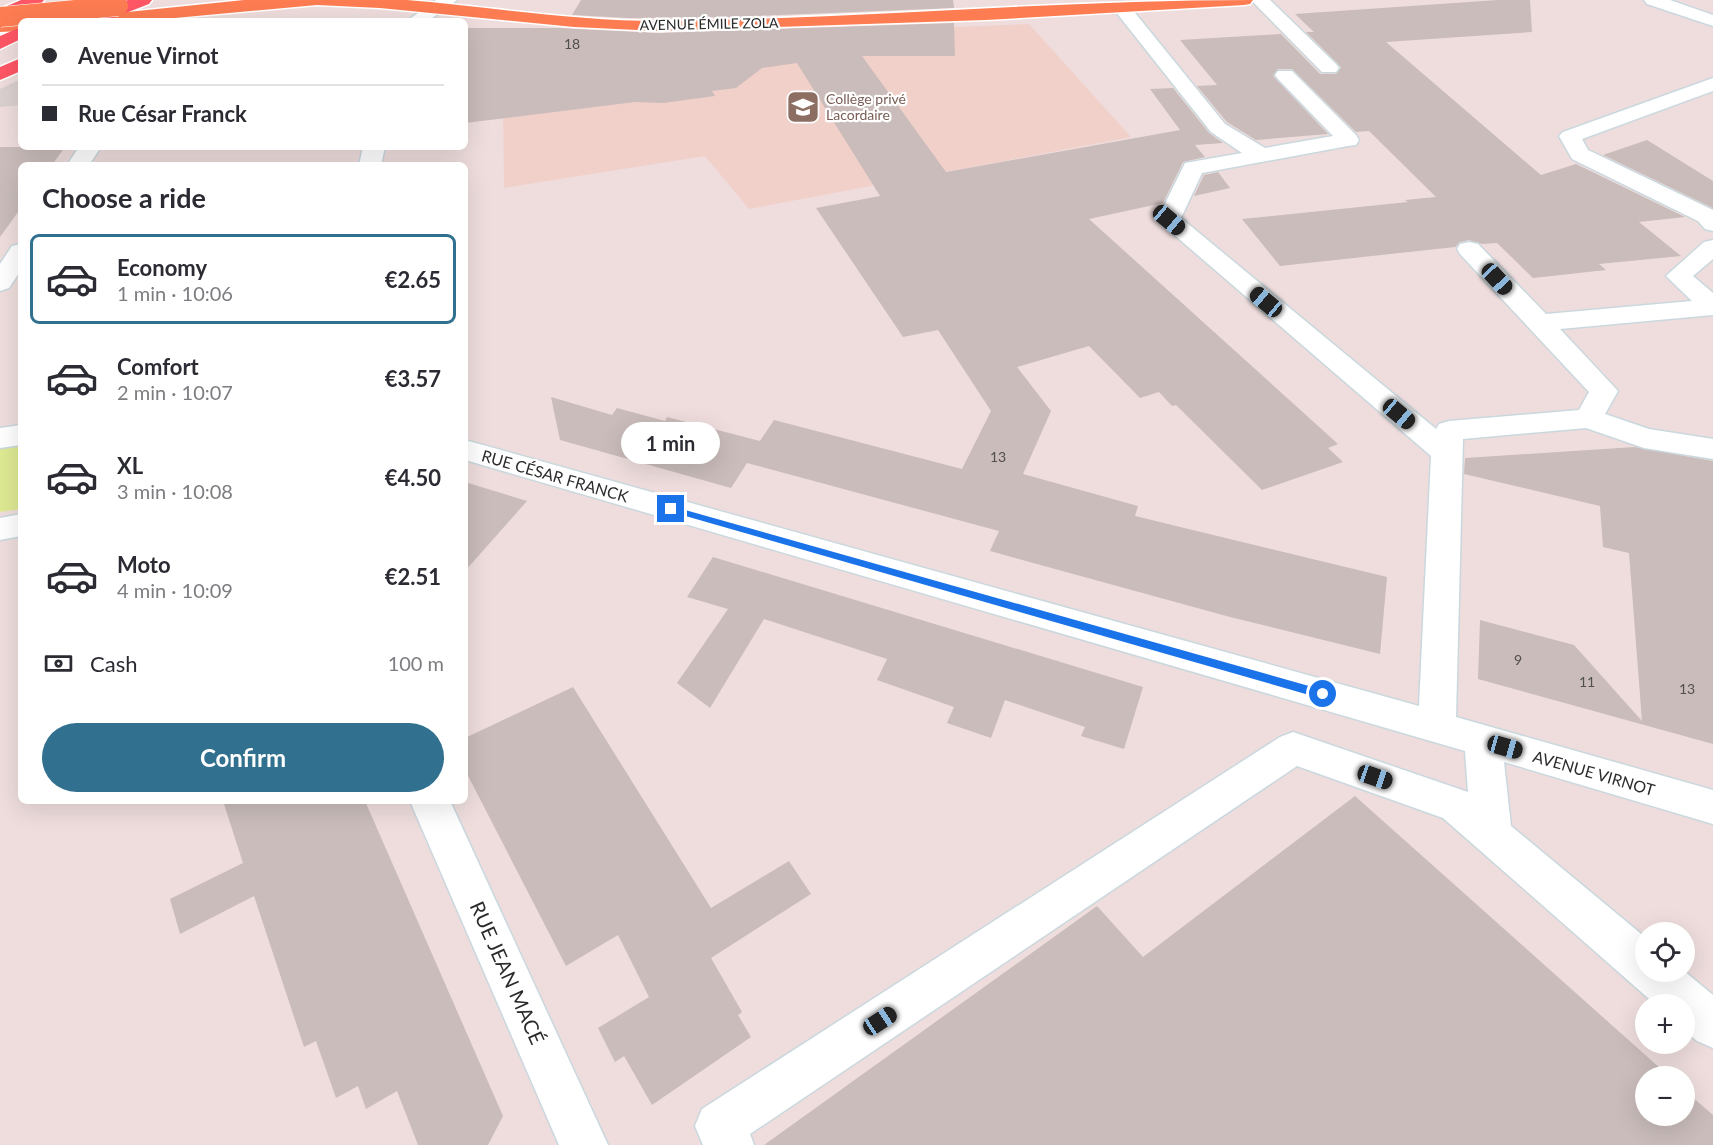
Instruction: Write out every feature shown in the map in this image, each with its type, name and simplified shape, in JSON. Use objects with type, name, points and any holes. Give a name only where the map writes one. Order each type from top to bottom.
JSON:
[{"type":"highway","points":[[0,17],[35,0]]},
{"type":"highway","points":[[50,18],[87,0]]},
{"type":"highway","points":[[0,43],[18,34]]},
{"type":"highway","points":[[0,74],[18,65]]},
{"type":"main road","name":"AVENUE ÉMILE ZOLA","points":[[175,12],[200,4],[225,0]]},
{"type":"main road","name":"AVENUE ÉMILE ZOLA","points":[[124,13],[175,12],[317,0],[442,4],[574,22],[658,26],[941,17],[1122,7],[1157,2],[1244,0]]},
{"type":"main road","name":"AVENUE ÉMILE ZOLA","points":[[512,0],[584,14],[653,18],[981,0]]},
{"type":"main road","points":[[0,11],[124,13]]},
{"type":"main road","points":[[0,17],[124,13]]},
{"type":"main road","points":[[101,18],[124,13]]},
{"type":"main road","points":[[0,27],[18,26]]},
{"type":"street","points":[[1260,0],[1329,68]]},
{"type":"street","points":[[1653,0],[1713,21]]},
{"type":"street","points":[[421,18],[442,4]]},
{"type":"street","points":[[1122,7],[1218,128],[1262,156]]},
{"type":"street","points":[[1285,75],[1348,140],[1192,168],[1169,220],[1446,453]]},
{"type":"street","points":[[1713,84],[1570,136],[1580,154],[1706,216],[1713,224]]},
{"type":"street","points":[[1713,247],[1678,276],[1713,307]]},
{"type":"street","points":[[1469,249],[1604,391],[1588,418]]},
{"type":"street","points":[[0,283],[18,256]]},
{"type":"street","points":[[1538,323],[1713,307]]},
{"type":"street","points":[[1437,727],[1446,453],[1449,431],[1588,418],[1644,438],[1713,449]]},
{"type":"street","points":[[0,438],[18,435]]},
{"type":"street","name":"RUE CÉSAR FRANCK","points":[[468,451],[1199,659]]},
{"type":"street","points":[[0,529],[18,526]]},
{"type":"street","name":"AVENUE VIRNOT","points":[[1199,659],[1713,807]]},
{"type":"street","points":[[1483,740],[1492,835]]},
{"type":"street","points":[[730,1145],[719,1126],[1293,748],[1457,805],[1635,958]]},
{"type":"street","name":"RUE JEAN MACÉ","points":[[431,804],[584,1145]]},
{"type":"street","points":[[1664,982],[1713,1025]]},
{"type":"shaded area","name":"Collège privé Lacordaire","points":[[1029,24],[1131,137],[749,209],[705,156],[504,188],[503,95],[883,30]]},
{"type":"shaded area","points":[[18,80],[18,105],[0,107],[0,89]]},
{"type":"green space","points":[[18,446],[18,509],[0,512],[0,449]]},
{"type":"building","points":[[581,0],[953,0],[954,8],[734,17],[628,18],[572,15]]},
{"type":"building","points":[[1498,0],[1530,0],[1532,32],[1386,42],[1541,175],[1576,164],[1685,217],[1639,222],[1681,256],[1599,264],[1606,270],[1533,278],[1497,243],[1482,244],[1469,240],[1460,242],[1455,247],[1280,266],[1242,219],[1408,202],[1405,200],[1436,197],[1369,131],[1356,132],[1292,69],[1278,69],[1273,76],[1328,134],[1256,140],[1227,122],[1197,86],[1217,85],[1180,40],[1281,34],[1320,74],[1336,74],[1341,67],[1306,32],[1314,32],[1295,14]]},
{"type":"building","points":[[954,23],[955,56],[862,56],[946,172],[1180,130],[1150,89],[1173,88],[1209,133],[1223,143],[1195,145],[1205,157],[1183,162],[1163,203],[1089,219],[1338,444],[1328,448],[1343,462],[1262,490],[1176,405],[1172,406],[1159,392],[1140,398],[1089,346],[1017,367],[1051,411],[1023,474],[1138,506],[1135,516],[1387,577],[1380,654],[1230,617],[990,551],[999,531],[747,463],[731,488],[560,440],[551,397],[612,415],[617,408],[665,421],[667,417],[760,441],[774,420],[962,469],[991,411],[938,330],[903,337],[816,208],[880,196],[797,63],[762,68],[736,88],[712,91],[715,96],[663,103],[635,102],[468,123],[468,28],[559,28],[658,33]]},
{"type":"building","points":[[1647,140],[1713,181],[1713,208],[1603,155]]},
{"type":"building","points":[[0,147],[18,147],[18,150],[63,150],[54,162],[18,162],[18,212],[0,237]]},
{"type":"building","points":[[1218,172],[1230,188],[1194,196],[1204,175]]},
{"type":"building","points":[[1635,447],[1713,461],[1713,744],[1478,679],[1480,620],[1574,645],[1642,721],[1629,553],[1603,547],[1600,506],[1464,474],[1465,458]]},
{"type":"building","points":[[468,483],[527,501],[468,568]]},
{"type":"building","points":[[713,557],[1143,687],[1124,749],[1081,736],[1085,727],[1005,700],[991,738],[947,723],[954,707],[877,680],[887,659],[764,619],[710,708],[677,683],[728,609],[687,597]]},
{"type":"building","points":[[573,687],[711,908],[789,861],[811,894],[711,958],[742,1012],[738,1015],[751,1037],[652,1105],[624,1056],[615,1062],[598,1028],[649,997],[618,935],[566,966],[468,776],[468,737]]},
{"type":"building","points":[[1355,796],[1635,1046],[1635,1054],[1644,1054],[1658,1066],[1635,1066],[1635,1126],[1695,1126],[1695,1099],[1713,1115],[1713,1145],[764,1145],[1097,906],[1143,957]]},
{"type":"building","points":[[224,804],[366,804],[503,1116],[488,1145],[418,1145],[397,1091],[366,1109],[358,1086],[336,1098],[316,1041],[304,1047],[254,896],[180,934],[170,899],[243,863]]},
{"type":"place","name":"Collège privé Lacordaire","points":[[803,107]]},
{"type":"route","points":[[671,509],[1323,694]]}]
